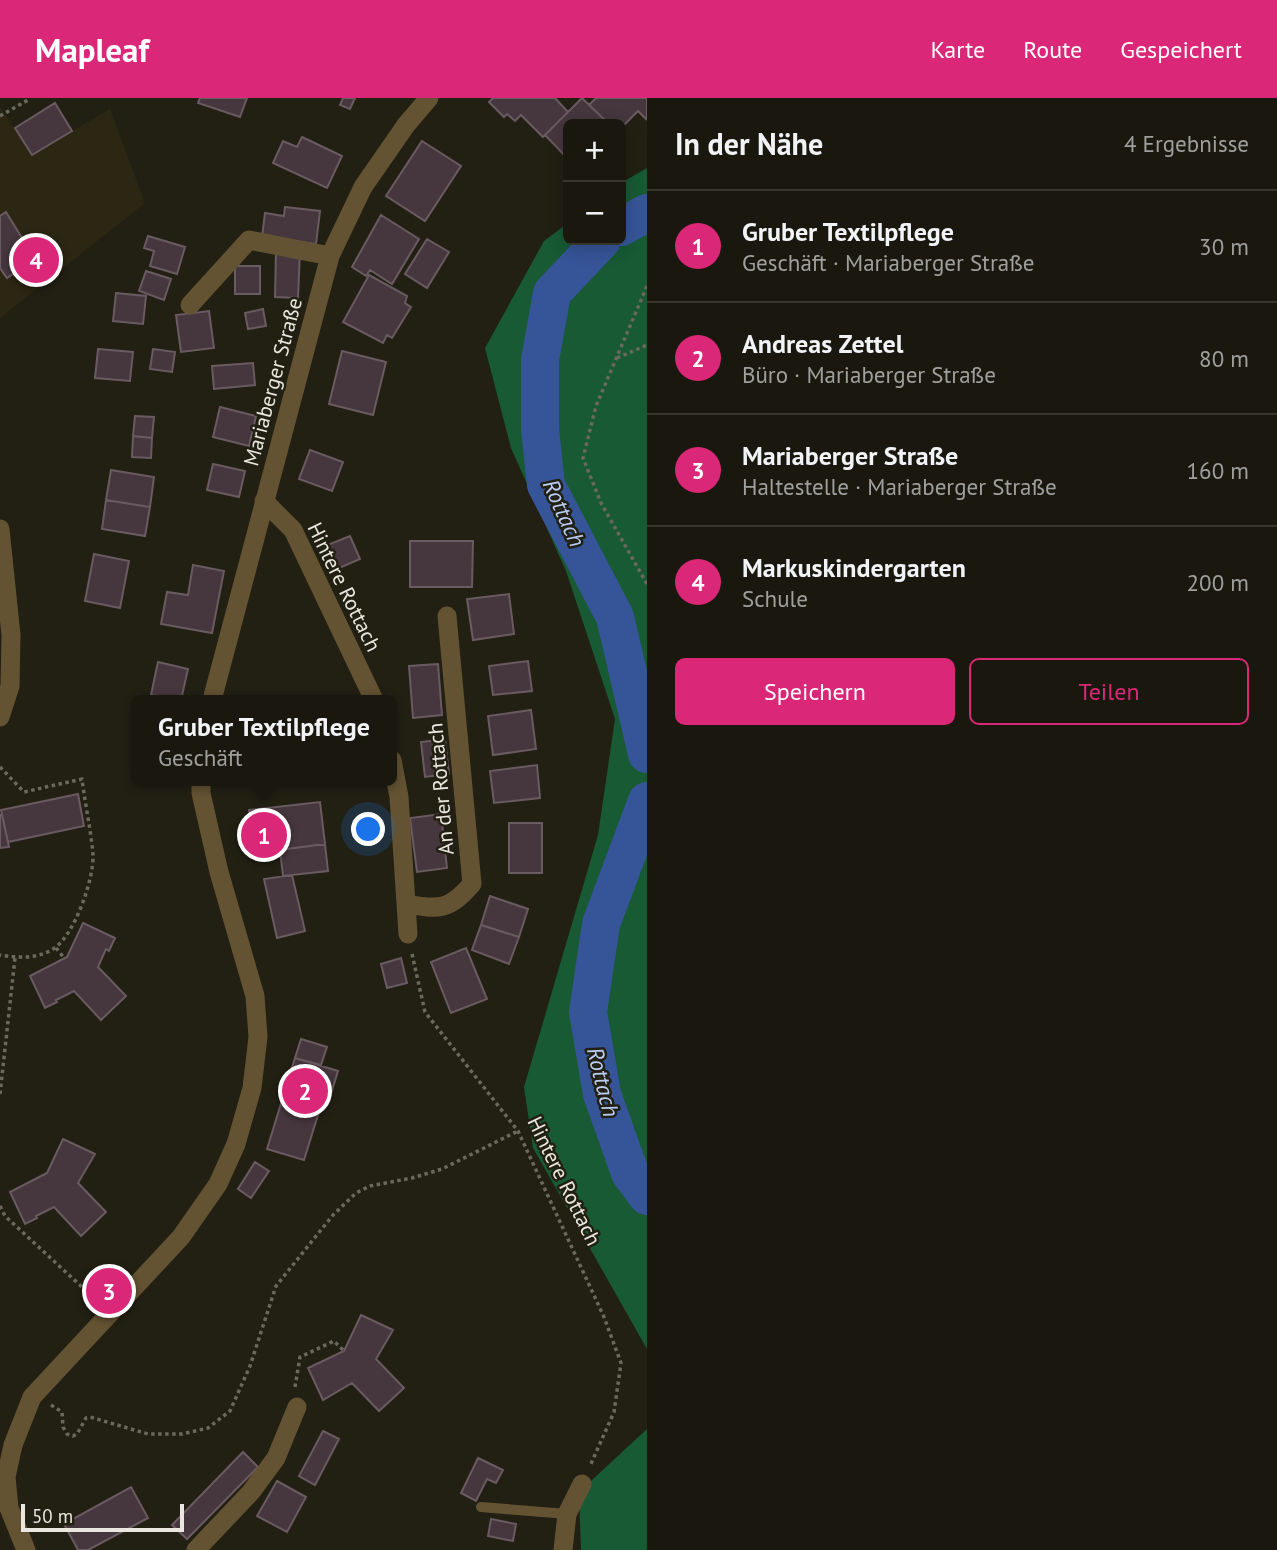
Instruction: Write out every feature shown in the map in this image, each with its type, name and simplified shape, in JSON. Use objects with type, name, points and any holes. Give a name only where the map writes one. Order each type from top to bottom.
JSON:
[{"type":"street","name":"Mariaberger Straße","points":[[213,695],[330,256],[363,187],[429,98]]},
{"type":"street","points":[[190,305],[249,240],[330,256]]},
{"type":"street","name":"Hintere Rottach","points":[[264,501],[293,530],[372,695]]},
{"type":"street","points":[[0,529],[11,635],[10,686],[0,717]]},
{"type":"street","name":"An der Rottach","points":[[406,904],[428,908],[455,903],[472,884],[447,616]]},
{"type":"street","points":[[26,1550],[9,1508],[7,1442],[32,1397],[180,1237],[218,1184],[236,1144],[252,1088],[258,1037],[255,996],[219,872],[201,786]]},
{"type":"street","points":[[397,786],[408,934]]},
{"type":"street","points":[[196,1550],[251,1492],[276,1458],[297,1407]]},
{"type":"street","points":[[563,1550],[567,1514],[582,1484]]},
{"type":"lane","points":[[481,1507],[567,1514]]},
{"type":"path","points":[[0,116],[29,99]]},
{"type":"path","points":[[647,286],[596,406],[583,457],[601,503],[647,584]]},
{"type":"path","points":[[615,359],[647,345]]},
{"type":"path","points":[[0,766],[24,792],[82,779],[93,858],[84,897],[70,928],[55,948],[37,957],[0,956]]},
{"type":"path","name":"Hintere Rottach","points":[[408,934],[425,1012],[518,1131],[604,1317],[621,1363],[614,1412],[582,1484]]},
{"type":"path","points":[[55,948],[65,959]]},
{"type":"path","points":[[0,1094],[15,958]]},
{"type":"path","points":[[32,1397],[58,1408],[62,1412],[67,1434],[73,1436],[86,1418],[148,1434],[182,1434],[208,1427],[230,1412],[250,1366],[276,1286],[333,1215],[356,1194],[370,1186],[442,1169],[518,1131]]},
{"type":"path","points":[[0,1206],[5,1216],[110,1313]]},
{"type":"path","points":[[296,1387],[300,1357],[334,1341],[344,1351]]},
{"type":"shaded area","points":[[0,107],[32,155],[110,109],[145,203],[0,318]]},
{"type":"green space","points":[[647,168],[647,1349],[533,1148],[524,1087],[598,835],[615,719],[566,571],[511,448],[485,348],[544,241],[563,227],[563,245],[626,245],[626,180]]},
{"type":"green space","points":[[647,1429],[647,1550],[581,1550],[579,1492]]},
{"type":"building","points":[[200,98],[247,98],[240,117],[198,103]]},
{"type":"building","points":[[343,98],[355,98],[350,109],[340,105]]},
{"type":"building","points":[[493,98],[555,98],[568,112],[543,137],[521,115],[515,121],[507,114],[504,117],[489,102]]},
{"type":"building","points":[[582,98],[604,119],[563,119],[563,154],[545,135]]},
{"type":"building","points":[[596,98],[647,98],[647,117],[646,119],[638,111],[626,123],[626,119],[604,119],[589,105]]},
{"type":"building","points":[[55,103],[72,131],[32,155],[15,128]]},
{"type":"building","points":[[302,137],[342,156],[327,188],[273,163],[283,141],[297,147]]},
{"type":"building","points":[[422,141],[461,166],[425,221],[386,196]]},
{"type":"building","points":[[285,207],[320,211],[316,244],[262,237],[265,213],[284,216]]},
{"type":"building","points":[[6,212],[35,259],[7,278],[0,268],[0,216]]},
{"type":"building","points":[[381,215],[419,239],[392,284],[370,270],[366,276],[352,267]]},
{"type":"building","points":[[148,236],[185,247],[177,274],[150,266],[154,251],[144,248]]},
{"type":"building","points":[[427,239],[449,252],[427,288],[405,274]]},
{"type":"building","points":[[276,250],[300,251],[298,298],[275,297]]},
{"type":"building","points":[[235,266],[260,266],[260,294],[235,294]]},
{"type":"building","points":[[146,271],[171,279],[164,300],[139,291]]},
{"type":"building","points":[[369,275],[407,296],[405,303],[411,307],[392,338],[387,335],[383,343],[343,322]]},
{"type":"building","points":[[116,293],[146,296],[143,324],[113,321]]},
{"type":"building","points":[[263,309],[266,326],[248,329],[245,313]]},
{"type":"building","points":[[209,311],[214,348],[181,352],[176,315]]},
{"type":"building","points":[[98,349],[133,352],[130,381],[95,378]]},
{"type":"building","points":[[153,349],[175,352],[172,372],[150,369]]},
{"type":"building","points":[[342,351],[386,362],[373,415],[329,404]]},
{"type":"building","points":[[253,363],[255,385],[214,389],[212,366]]},
{"type":"building","points":[[220,407],[256,416],[249,446],[213,437]]},
{"type":"building","points":[[135,416],[154,417],[152,438],[133,436]]},
{"type":"building","points":[[133,436],[152,438],[151,458],[132,457]]},
{"type":"building","points":[[310,450],[343,462],[332,491],[299,479]]},
{"type":"building","points":[[213,464],[245,471],[239,497],[207,490]]},
{"type":"building","points":[[111,470],[154,477],[150,507],[106,500]]},
{"type":"building","points":[[106,500],[150,507],[145,536],[102,529]]},
{"type":"building","points":[[350,536],[360,559],[330,572],[320,548]]},
{"type":"building","points":[[410,541],[473,541],[472,587],[410,587]]},
{"type":"building","points":[[94,554],[129,561],[120,608],[85,601]]},
{"type":"building","points":[[193,565],[224,571],[212,633],[161,624],[167,592],[188,595]]},
{"type":"building","points":[[509,594],[514,634],[473,640],[467,599]]},
{"type":"building","points":[[528,661],[532,691],[493,695],[489,666]]},
{"type":"building","points":[[158,662],[188,669],[182,695],[151,695]]},
{"type":"building","points":[[438,664],[442,715],[413,718],[409,666]]},
{"type":"building","points":[[531,710],[536,749],[493,755],[488,716]]},
{"type":"building","points":[[445,739],[449,774],[425,777],[421,742]]},
{"type":"building","points":[[537,765],[540,798],[494,803],[490,771]]},
{"type":"building","points":[[78,794],[84,826],[8,842],[1,810]]},
{"type":"building","points":[[320,802],[325,844],[255,853],[249,810]]},
{"type":"building","points":[[441,814],[447,868],[417,872],[410,818]]},
{"type":"building","points":[[2,815],[9,847],[0,848]]},
{"type":"building","points":[[509,823],[542,823],[542,873],[509,873]]},
{"type":"building","points":[[325,844],[328,871],[283,876],[280,850]]},
{"type":"building","points":[[292,875],[305,931],[277,938],[264,879]]},
{"type":"building","points":[[490,896],[528,909],[519,937],[481,925]]},
{"type":"building","points":[[83,923],[115,938],[109,951],[106,949],[98,967],[126,996],[101,1020],[74,991],[45,1008],[30,976],[67,957]]},
{"type":"building","points":[[481,925],[519,937],[509,964],[472,950]]},
{"type":"building","points":[[466,948],[487,999],[451,1013],[431,962]]},
{"type":"building","points":[[401,958],[407,983],[387,988],[381,964]]},
{"type":"building","points":[[301,1039],[327,1047],[321,1065],[295,1058]]},
{"type":"building","points":[[295,1058],[338,1071],[328,1104],[322,1102],[304,1160],[267,1149]]},
{"type":"building","points":[[63,1139],[95,1154],[78,1183],[106,1212],[81,1236],[54,1207],[25,1224],[10,1192],[47,1173]]},
{"type":"building","points":[[255,1162],[269,1171],[251,1198],[238,1189]]},
{"type":"building","points":[[361,1315],[393,1330],[376,1359],[404,1388],[379,1411],[352,1383],[323,1400],[308,1368],[344,1351]]},
{"type":"building","points":[[323,1431],[339,1439],[315,1485],[299,1476]]},
{"type":"building","points":[[243,1452],[258,1467],[187,1539],[172,1525]]},
{"type":"building","points":[[478,1458],[503,1470],[496,1483],[487,1479],[476,1501],[461,1493]]},
{"type":"building","points":[[277,1481],[306,1497],[287,1532],[257,1516]]},
{"type":"building","points":[[131,1487],[148,1518],[88,1550],[78,1550],[64,1524]]},
{"type":"building","points":[[491,1519],[516,1524],[513,1541],[488,1536]]},
{"type":"waterway","name":"Rottach","points":[[626,224],[647,213]]},
{"type":"waterway","name":"Rottach","points":[[597,245],[552,293],[540,360],[540,429],[546,485],[615,617],[647,754]]},
{"type":"waterway","name":"Rottach","points":[[647,801],[601,924],[588,1012],[602,1094],[630,1173],[647,1196]]},
{"type":"place","name":"Markuskindergarten","points":[[36,260]]},
{"type":"place","name":"Gruber Textilpflege","points":[[264,835]]},
{"type":"place","name":"Andreas Zettel","points":[[305,1091]]},
{"type":"place","name":"Mariaberger Straße","points":[[109,1291]]}]
